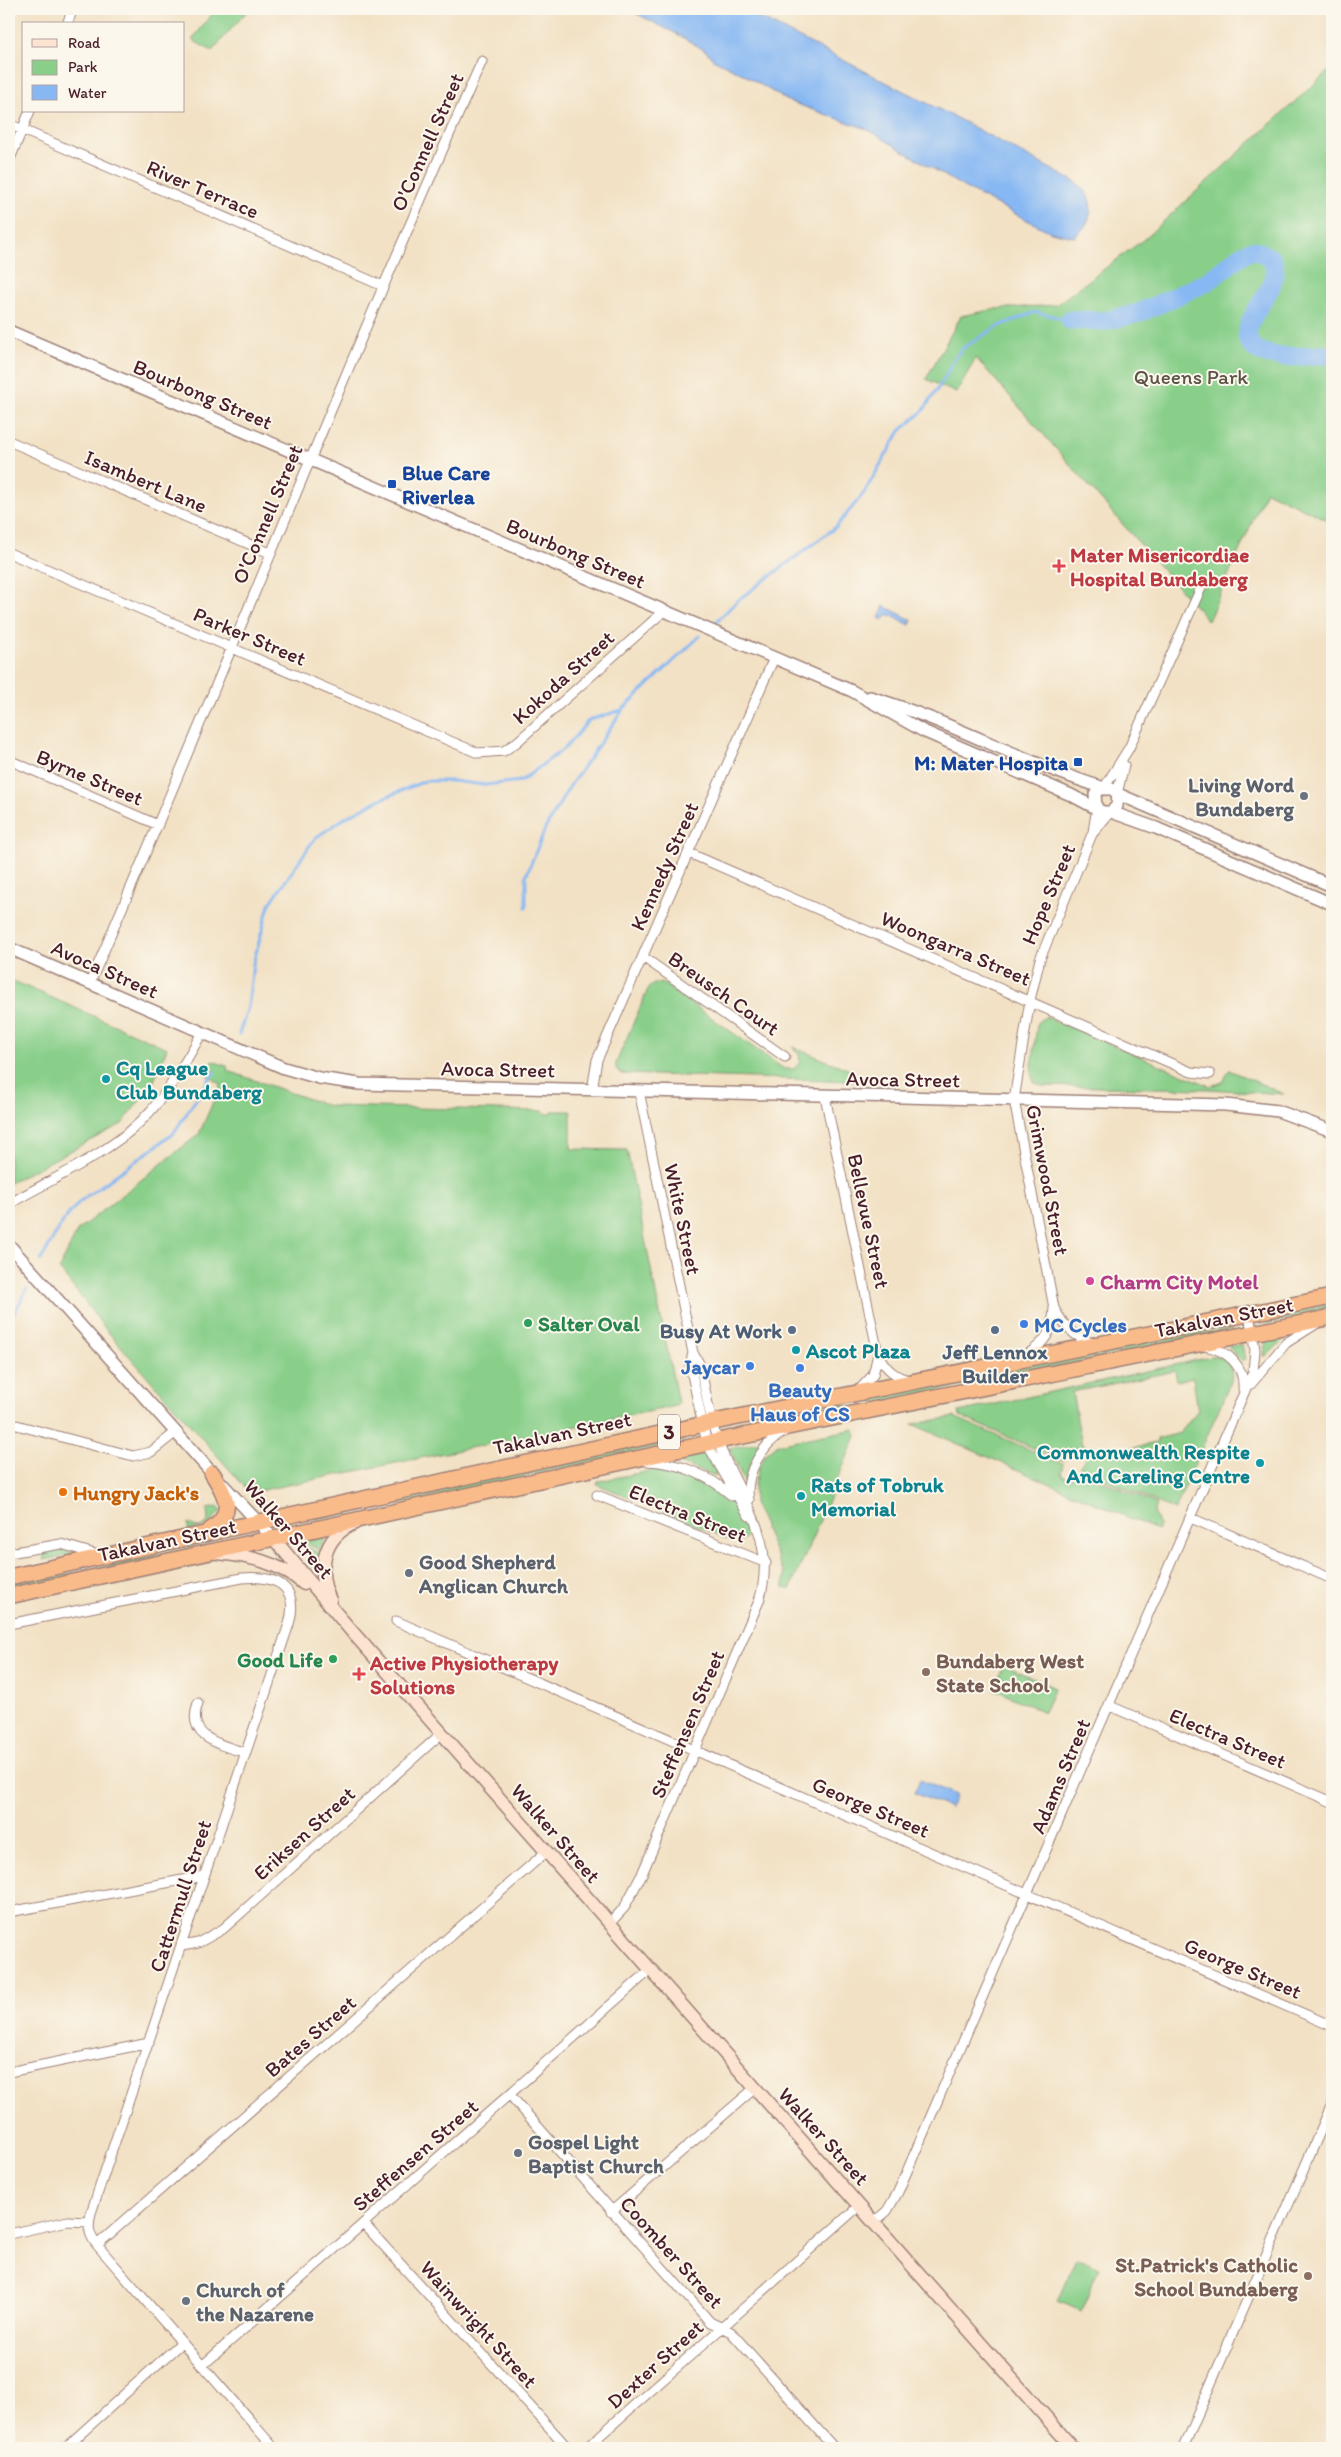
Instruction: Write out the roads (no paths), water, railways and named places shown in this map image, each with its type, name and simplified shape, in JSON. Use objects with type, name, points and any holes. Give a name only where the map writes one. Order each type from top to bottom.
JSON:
[{"type":"highway","name":"Takalvan Street","points":[[9,1577],[708,1423],[1332,1297]]},
{"type":"highway","name":"Takalvan Street","points":[[9,1596],[713,1442],[1330,1318]]},
{"type":"highway","points":[[203,1535],[221,1521],[227,1508],[225,1495],[212,1473]]},
{"type":"main road","points":[[348,1627],[325,1590],[322,1566],[328,1546],[338,1534],[362,1520]]},
{"type":"main road","name":"Walker Street","points":[[274,1538],[348,1627],[1073,2448]]},
{"type":"main road","points":[[210,1553],[238,1555],[276,1565],[293,1575],[326,1601]]},
{"type":"street","points":[[68,22],[72,9]]},
{"type":"street","name":"O'Connell Street","points":[[90,983],[158,825],[309,459],[482,61]]},
{"type":"street","points":[[9,161],[30,112]]},
{"type":"street","name":"River Terrace","points":[[9,124],[383,286]]},
{"type":"street","name":"Bourbong Street","points":[[9,331],[852,691],[926,715],[1078,780],[1104,788]]},
{"type":"street","name":"Isambert Lane","points":[[9,441],[270,553]]},
{"type":"street","name":"Parker Street","points":[[9,553],[478,754]]},
{"type":"street","points":[[1201,588],[1129,748],[1104,788],[1095,795],[1096,807],[1102,812],[1110,812],[1156,828],[1332,904]]},
{"type":"street","name":"Kokoda Street","points":[[478,754],[504,751],[517,742],[664,611]]},
{"type":"street","name":"Kennedy Street","points":[[592,1090],[597,1060],[774,658]]},
{"type":"street","name":"Bourbong Street","points":[[852,691],[920,729],[1096,807]]},
{"type":"street","points":[[920,729],[916,725],[916,718],[926,715]]},
{"type":"street","points":[[1110,812],[1117,806],[1117,794],[1129,748]]},
{"type":"street","name":"Byrne Street","points":[[9,760],[158,825]]},
{"type":"street","points":[[1104,788],[1112,789],[1117,794],[1332,886]]},
{"type":"street","name":"Hope Street","points":[[1030,1000],[1040,959],[1093,832],[1096,807]]},
{"type":"street","name":"Hope Street","points":[[1093,832],[1110,812]]},
{"type":"street","name":"Woongarra Street","points":[[688,853],[1030,1000],[1191,1072],[1210,1074]]},
{"type":"street","name":"Avoca Street","points":[[9,948],[284,1068],[319,1078],[359,1084],[1014,1100]]},
{"type":"street","name":"Breusch Court","points":[[643,957],[785,1057]]},
{"type":"street","name":"Grimwood Street","points":[[1018,1360],[1036,1349],[1047,1338],[1053,1321],[1054,1308],[1014,1100],[1030,1000]]},
{"type":"street","points":[[9,1204],[121,1139],[145,1118],[202,1032]]},
{"type":"street","name":"White Street","points":[[639,1091],[693,1353],[690,1365],[713,1442]]},
{"type":"street","name":"Bellevue Street","points":[[825,1096],[878,1354],[884,1365],[896,1376],[916,1381]]},
{"type":"street","points":[[1014,1100],[1243,1106],[1278,1112],[1332,1131]]},
{"type":"street","name":"Walker Street","points":[[9,1245],[212,1473],[274,1538]]},
{"type":"street","name":"Grimwood Street","points":[[1054,1308],[1061,1321],[1071,1332],[1080,1339],[1098,1344]]},
{"type":"street","name":"Adams Street","points":[[874,2222],[887,2211],[898,2192],[1110,1706],[1242,1397],[1255,1361],[1249,1314]]},
{"type":"street","points":[[1242,1397],[1262,1369],[1286,1343],[1330,1318]]},
{"type":"street","points":[[1193,1345],[1212,1347],[1232,1359],[1244,1379],[1242,1397]]},
{"type":"street","name":"Bellevue Street","points":[[855,1393],[871,1378],[878,1354]]},
{"type":"street","points":[[9,1422],[133,1456],[150,1452],[176,1432]]},
{"type":"street","points":[[749,1512],[749,1488],[759,1456],[776,1437],[801,1425]]},
{"type":"street","name":"Steffensen Street","points":[[609,1924],[624,1908],[636,1889],[759,1601],[766,1576],[765,1550],[757,1528],[713,1442]]},
{"type":"street","points":[[632,1460],[664,1463],[702,1475],[724,1488],[749,1512]]},
{"type":"street","name":"Electra Street","points":[[597,1495],[766,1563]]},
{"type":"street","points":[[1191,1518],[1332,1579]]},
{"type":"street","points":[[9,1553],[55,1544],[65,1544],[103,1557]]},
{"type":"street","name":"Cattermull Street","points":[[9,1624],[242,1578],[267,1578],[280,1583],[290,1595],[291,1616],[89,2222]]},
{"type":"street","name":"George Street","points":[[396,1621],[1332,2026]]},
{"type":"street","points":[[198,1703],[196,1712],[198,1727],[204,1737],[246,1753]]},
{"type":"street","name":"Electra Street","points":[[1110,1706],[1332,1802]]},
{"type":"street","name":"Eriksen Street","points":[[182,1946],[198,1943],[223,1929],[442,1734]]},
{"type":"street","name":"Bates Street","points":[[97,2245],[546,1852]]},
{"type":"street","points":[[9,1912],[204,1876]]},
{"type":"street","name":"Steffensen Street","points":[[202,2366],[650,1970]]},
{"type":"street","points":[[9,2072],[149,2044]]},
{"type":"street","points":[[611,2212],[755,2088]]},
{"type":"street","name":"Coomber Street","points":[[510,2095],[611,2212],[710,2322],[731,2332],[834,2448]]},
{"type":"street","points":[[1183,2448],[1332,2104]]},
{"type":"street","name":"Dexter Street","points":[[586,2448],[859,2206]]},
{"type":"street","points":[[9,2234],[68,2221],[89,2222],[89,2232],[97,2245],[181,2344],[274,2448]]},
{"type":"street","name":"Wainwright Street","points":[[364,2224],[568,2448]]},
{"type":"street","points":[[65,2448],[181,2344]]},
{"type":"water","points":[[627,9],[743,9],[966,123],[1075,182],[1082,188],[1090,202],[1091,210],[1086,224],[1074,237],[1051,232],[967,189],[867,129],[788,101],[743,74],[713,59],[706,51],[675,33]]},
{"type":"water","points":[[884,606],[912,620],[910,625],[888,614],[883,620],[879,618]]},
{"type":"water","points":[[920,1780],[956,1795],[950,1808],[914,1793]]},
{"type":"waterway","points":[[1070,320],[1105,321],[1139,313],[1207,282],[1240,256],[1252,250],[1258,251],[1272,259],[1275,270],[1274,278],[1251,320],[1248,330],[1248,340],[1254,348],[1267,354],[1283,357],[1332,355]]},
{"type":"waterway","points":[[715,623],[738,600],[836,527],[864,493],[900,431],[923,411],[946,376],[953,360],[963,348],[997,327],[1035,312],[1070,320]]},
{"type":"waterway","points":[[239,1034],[248,1007],[253,964],[269,905],[315,838],[348,816],[379,800],[425,781],[452,781],[485,785],[521,781],[566,747],[589,720],[622,710],[700,636]]},
{"type":"waterway","points":[[526,907],[526,876],[545,829],[568,789],[622,711]]},
{"type":"waterway","points":[[41,1260],[63,1221],[79,1202],[173,1134],[214,1072]]},
{"type":"waterway","points":[[9,1322],[27,1289]]},
{"type":"place","name":"Blue Care Riverlea","points":[[392,484]]},
{"type":"place","name":"Mater Misericordiae Hospital Bundaberg","points":[[1059,566]]},
{"type":"place","name":"M: Mater Hospita","points":[[1078,762]]},
{"type":"place","name":"Living Word Bundaberg","points":[[1304,796]]},
{"type":"place","name":"Cq League Club Bundaberg","points":[[106,1079]]},
{"type":"place","name":"Charm City Motel","points":[[1090,1281]]},
{"type":"place","name":"Salter Oval","points":[[528,1323]]},
{"type":"place","name":"MC Cycles","points":[[1024,1324]]},
{"type":"place","name":"Busy At Work","points":[[792,1330]]},
{"type":"place","name":"Jeff Lennox Builder","points":[[995,1330]]},
{"type":"place","name":"Ascot Plaza","points":[[796,1350]]},
{"type":"place","name":"Jaycar","points":[[750,1366]]},
{"type":"place","name":"Beauty Haus of CS","points":[[800,1368]]},
{"type":"place","name":"Commonwealth Respite And Careling Centre","points":[[1260,1463]]},
{"type":"place","name":"Hungry Jack's","points":[[63,1492]]},
{"type":"place","name":"Rats of Tobruk Memorial","points":[[801,1496]]},
{"type":"place","name":"Good Shepherd Anglican Church","points":[[409,1573]]},
{"type":"place","name":"Good Life","points":[[333,1659]]},
{"type":"place","name":"Bundaberg West State School","points":[[926,1672]]},
{"type":"place","name":"Active Physiotherapy Solutions","points":[[359,1674]]},
{"type":"place","name":"Gospel Light Baptist Church","points":[[518,2153]]},
{"type":"place","name":"St.Patrick's Catholic School Bundaberg","points":[[1308,2276]]},
{"type":"place","name":"Church of the Nazarene","points":[[186,2301]]},
{"type":"park label","name":"Queens Park","points":[[1191,376]]}]
